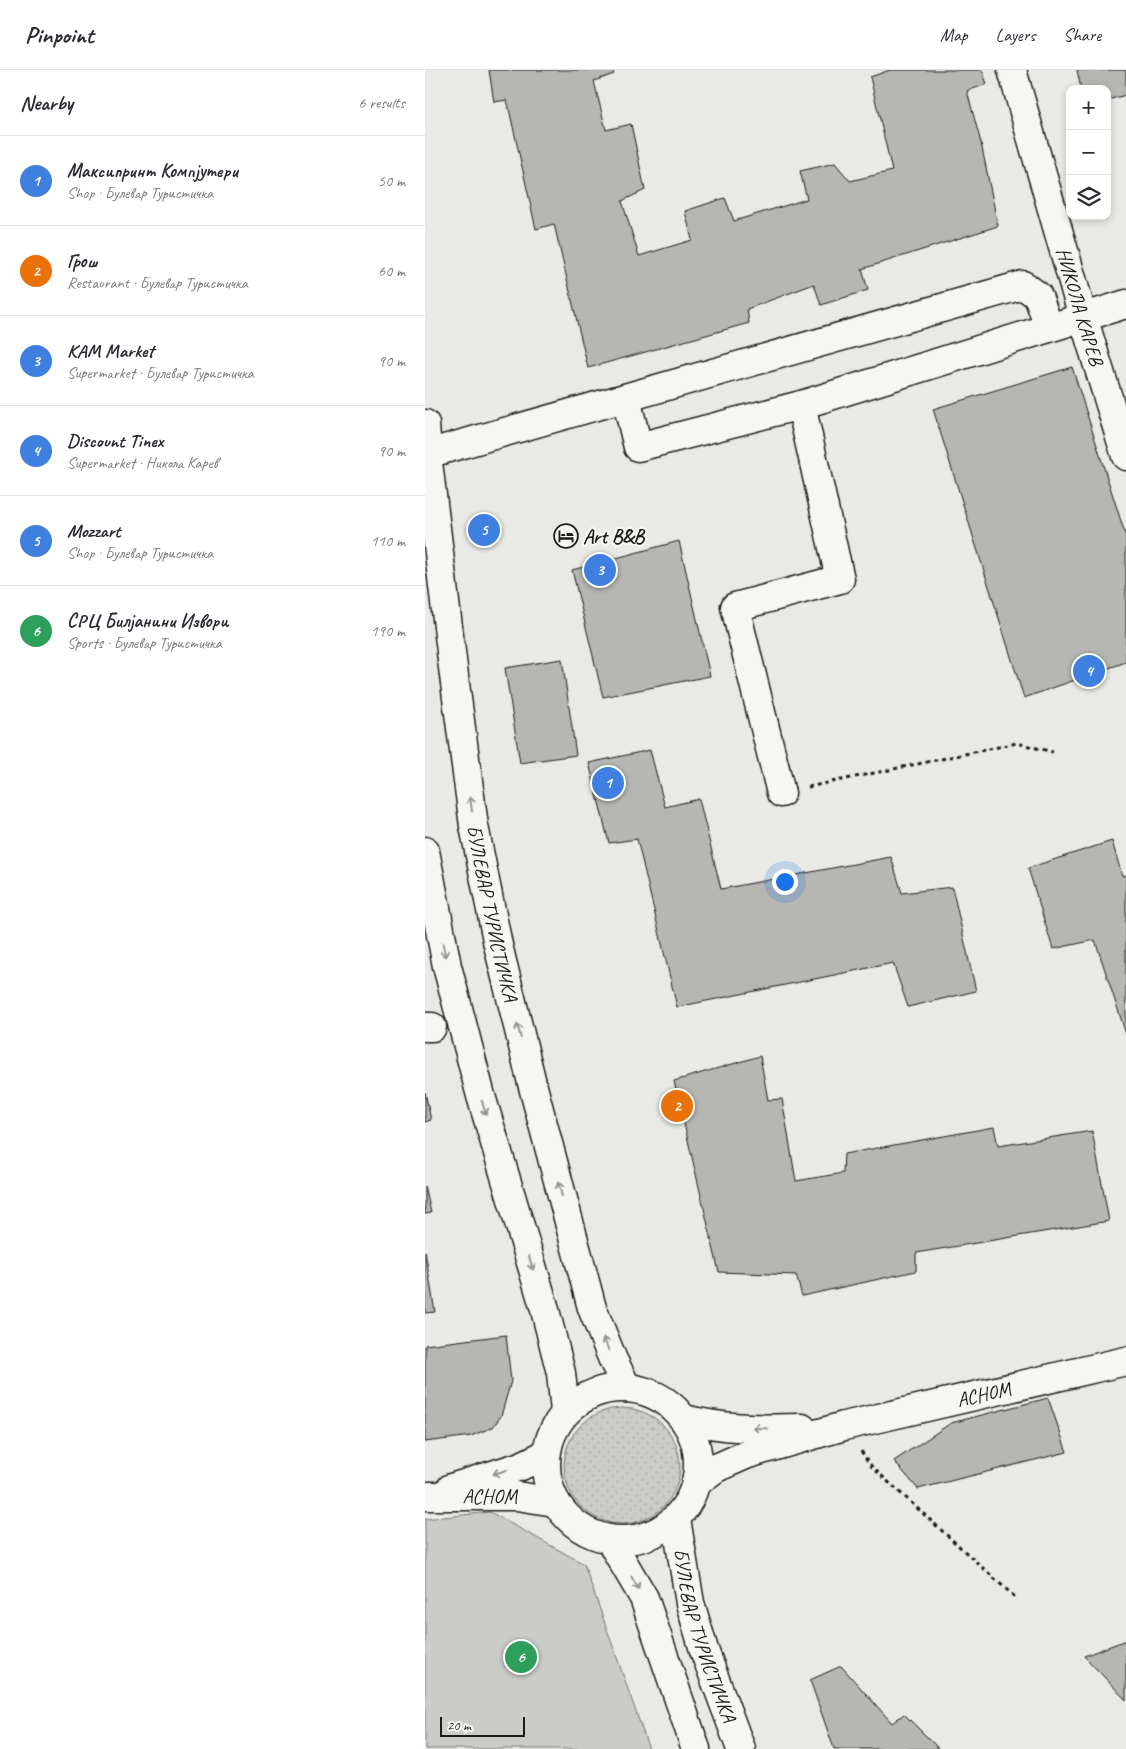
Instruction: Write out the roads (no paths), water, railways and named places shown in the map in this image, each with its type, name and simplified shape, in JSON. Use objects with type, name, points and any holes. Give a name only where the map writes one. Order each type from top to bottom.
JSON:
[{"type":"main road","name":"НИКОЛА КАРЕВ","points":[[1012,70],[1083,316],[1125,447]]},
{"type":"main road","points":[[427,454],[1023,285],[1039,296],[1049,328]]},
{"type":"main road","points":[[626,398],[638,446],[801,405],[1126,304]]},
{"type":"main road","points":[[781,793],[735,607],[840,579],[801,405]]},
{"type":"main road","name":"БУЛЕВАР ТУРИСТИЧКА","points":[[425,424],[453,668],[474,826],[498,945],[592,1308],[613,1360],[627,1388]]},
{"type":"main road","points":[[425,851],[447,966],[481,1096],[544,1306],[561,1373],[565,1412]]},
{"type":"main road","name":"АСНОМ","points":[[697,1482],[716,1468],[748,1454],[843,1426],[1126,1361]]},
{"type":"main road","points":[[627,1388],[649,1392],[668,1404],[684,1419],[694,1438],[699,1460],[697,1482],[689,1502],[676,1519],[657,1533],[634,1540],[610,1540],[588,1534],[569,1520],[555,1502],[546,1479],[546,1454],[552,1432],[565,1412],[583,1398],[605,1389],[627,1388]]},
{"type":"main road","name":"АСНОМ","points":[[684,1419],[712,1426],[768,1429],[843,1426]]},
{"type":"main road","name":"АСНОМ","points":[[425,1496],[521,1466],[546,1454]]},
{"type":"main road","name":"АСНОМ","points":[[425,1496],[517,1496],[555,1502]]},
{"type":"main road","name":"БУЛЕВАР ТУРИСТИЧКА","points":[[676,1519],[690,1603],[704,1650],[741,1749]]},
{"type":"main road","name":"БУЛЕВАР ТУРИСТИЧКА","points":[[610,1540],[644,1598],[696,1749]]},
{"type":"place","name":"Mozzart","points":[[484,530]]},
{"type":"place","name":"Art B&B","points":[[566,536]]},
{"type":"place","name":"KAM Market","points":[[600,570]]},
{"type":"place","name":"Discount Tinex","points":[[1089,671]]},
{"type":"place","name":"Максипринт Компјутери","points":[[608,783]]},
{"type":"place","name":"Грош","points":[[677,1106]]},
{"type":"place","name":"СРЦ Билјанини Извори","points":[[521,1657]]}]
